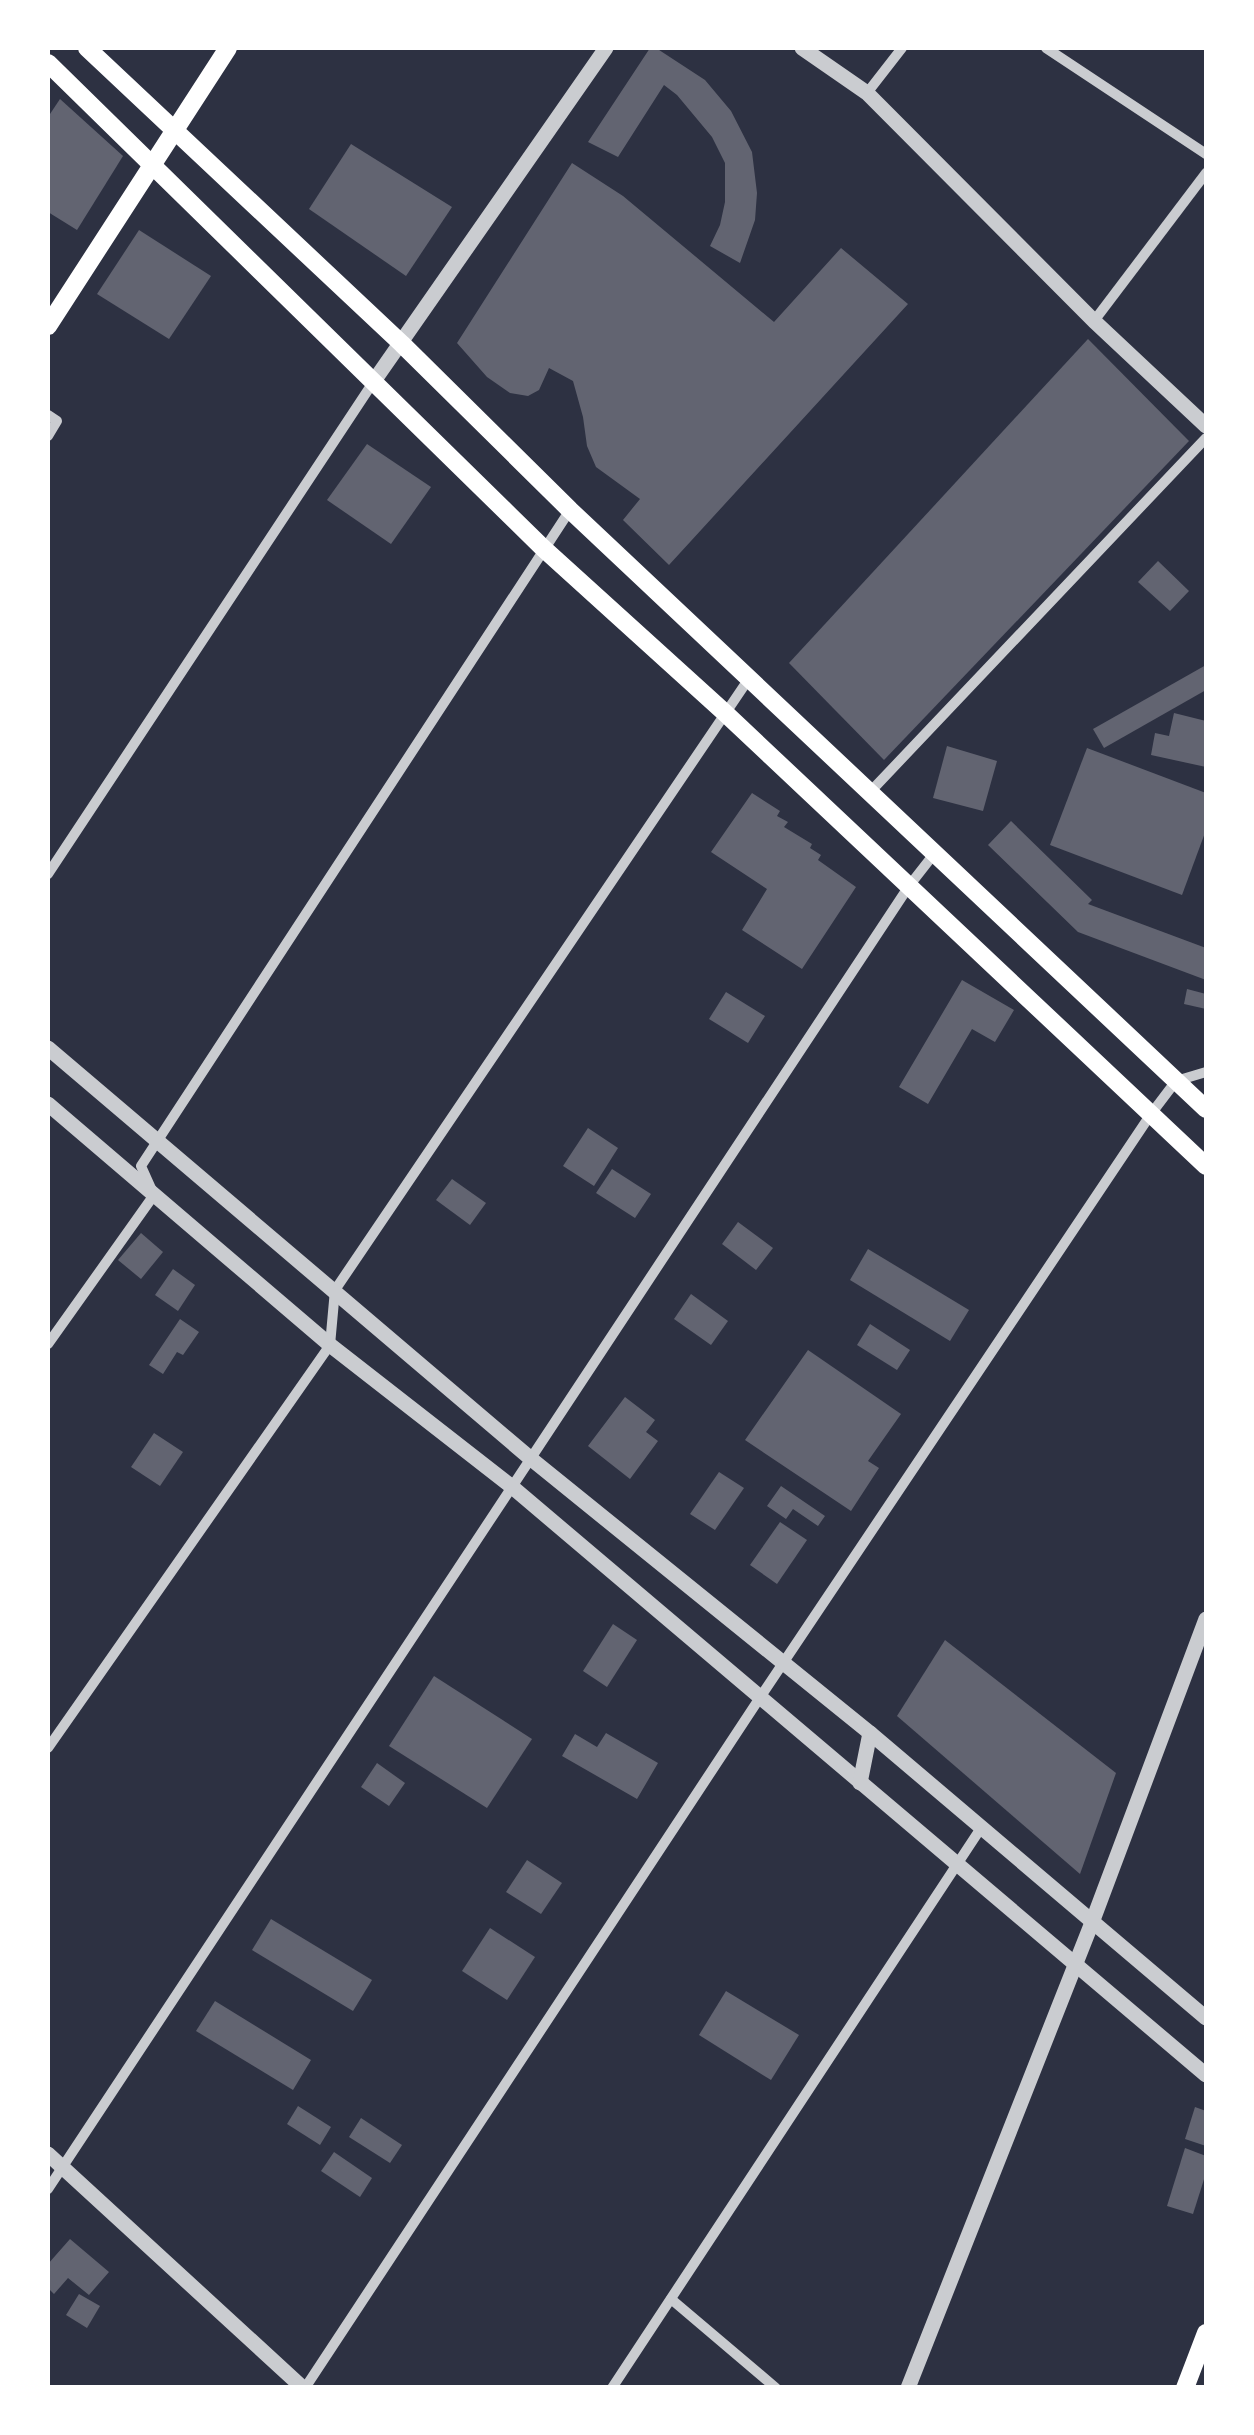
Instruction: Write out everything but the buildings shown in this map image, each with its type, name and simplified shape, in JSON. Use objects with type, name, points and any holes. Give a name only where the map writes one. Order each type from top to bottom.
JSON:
[{"type":"main road","points":[[87,48],[1206,1109]]},
{"type":"main road","points":[[48,326],[228,48]]},
{"type":"main road","points":[[48,63],[543,548],[724,712],[1206,1166]]},
{"type":"main road","points":[[1185,2388],[1206,2333]]},
{"type":"street","points":[[48,874],[374,381],[606,48]]},
{"type":"street","points":[[802,48],[867,93],[1094,321],[1206,426]]},
{"type":"street","points":[[867,93],[902,48]]},
{"type":"street","points":[[1046,48],[1206,154]]},
{"type":"street","points":[[1094,321],[1206,173]]},
{"type":"street","points":[[48,415],[57,422],[48,436]]},
{"type":"street","points":[[871,790],[1206,438]]},
{"type":"street","points":[[154,1196],[142,1166],[570,510]]},
{"type":"street","points":[[48,1748],[330,1344],[334,1290],[750,677]]},
{"type":"street","points":[[48,2189],[909,886],[934,854]]},
{"type":"street","points":[[48,1048],[530,1458],[870,1733],[1206,2018]]},
{"type":"street","points":[[48,2154],[304,2388],[759,1698],[1151,1114],[1176,1081],[1206,1072]]},
{"type":"street","points":[[48,1104],[330,1344],[511,1486],[1206,2076]]},
{"type":"street","points":[[48,1344],[154,1196]]},
{"type":"street","points":[[908,2388],[1093,1920],[1206,1619]]},
{"type":"street","points":[[860,1783],[870,1733]]},
{"type":"street","points":[[612,2388],[981,1828]]},
{"type":"street","points":[[671,2299],[776,2388]]}]
